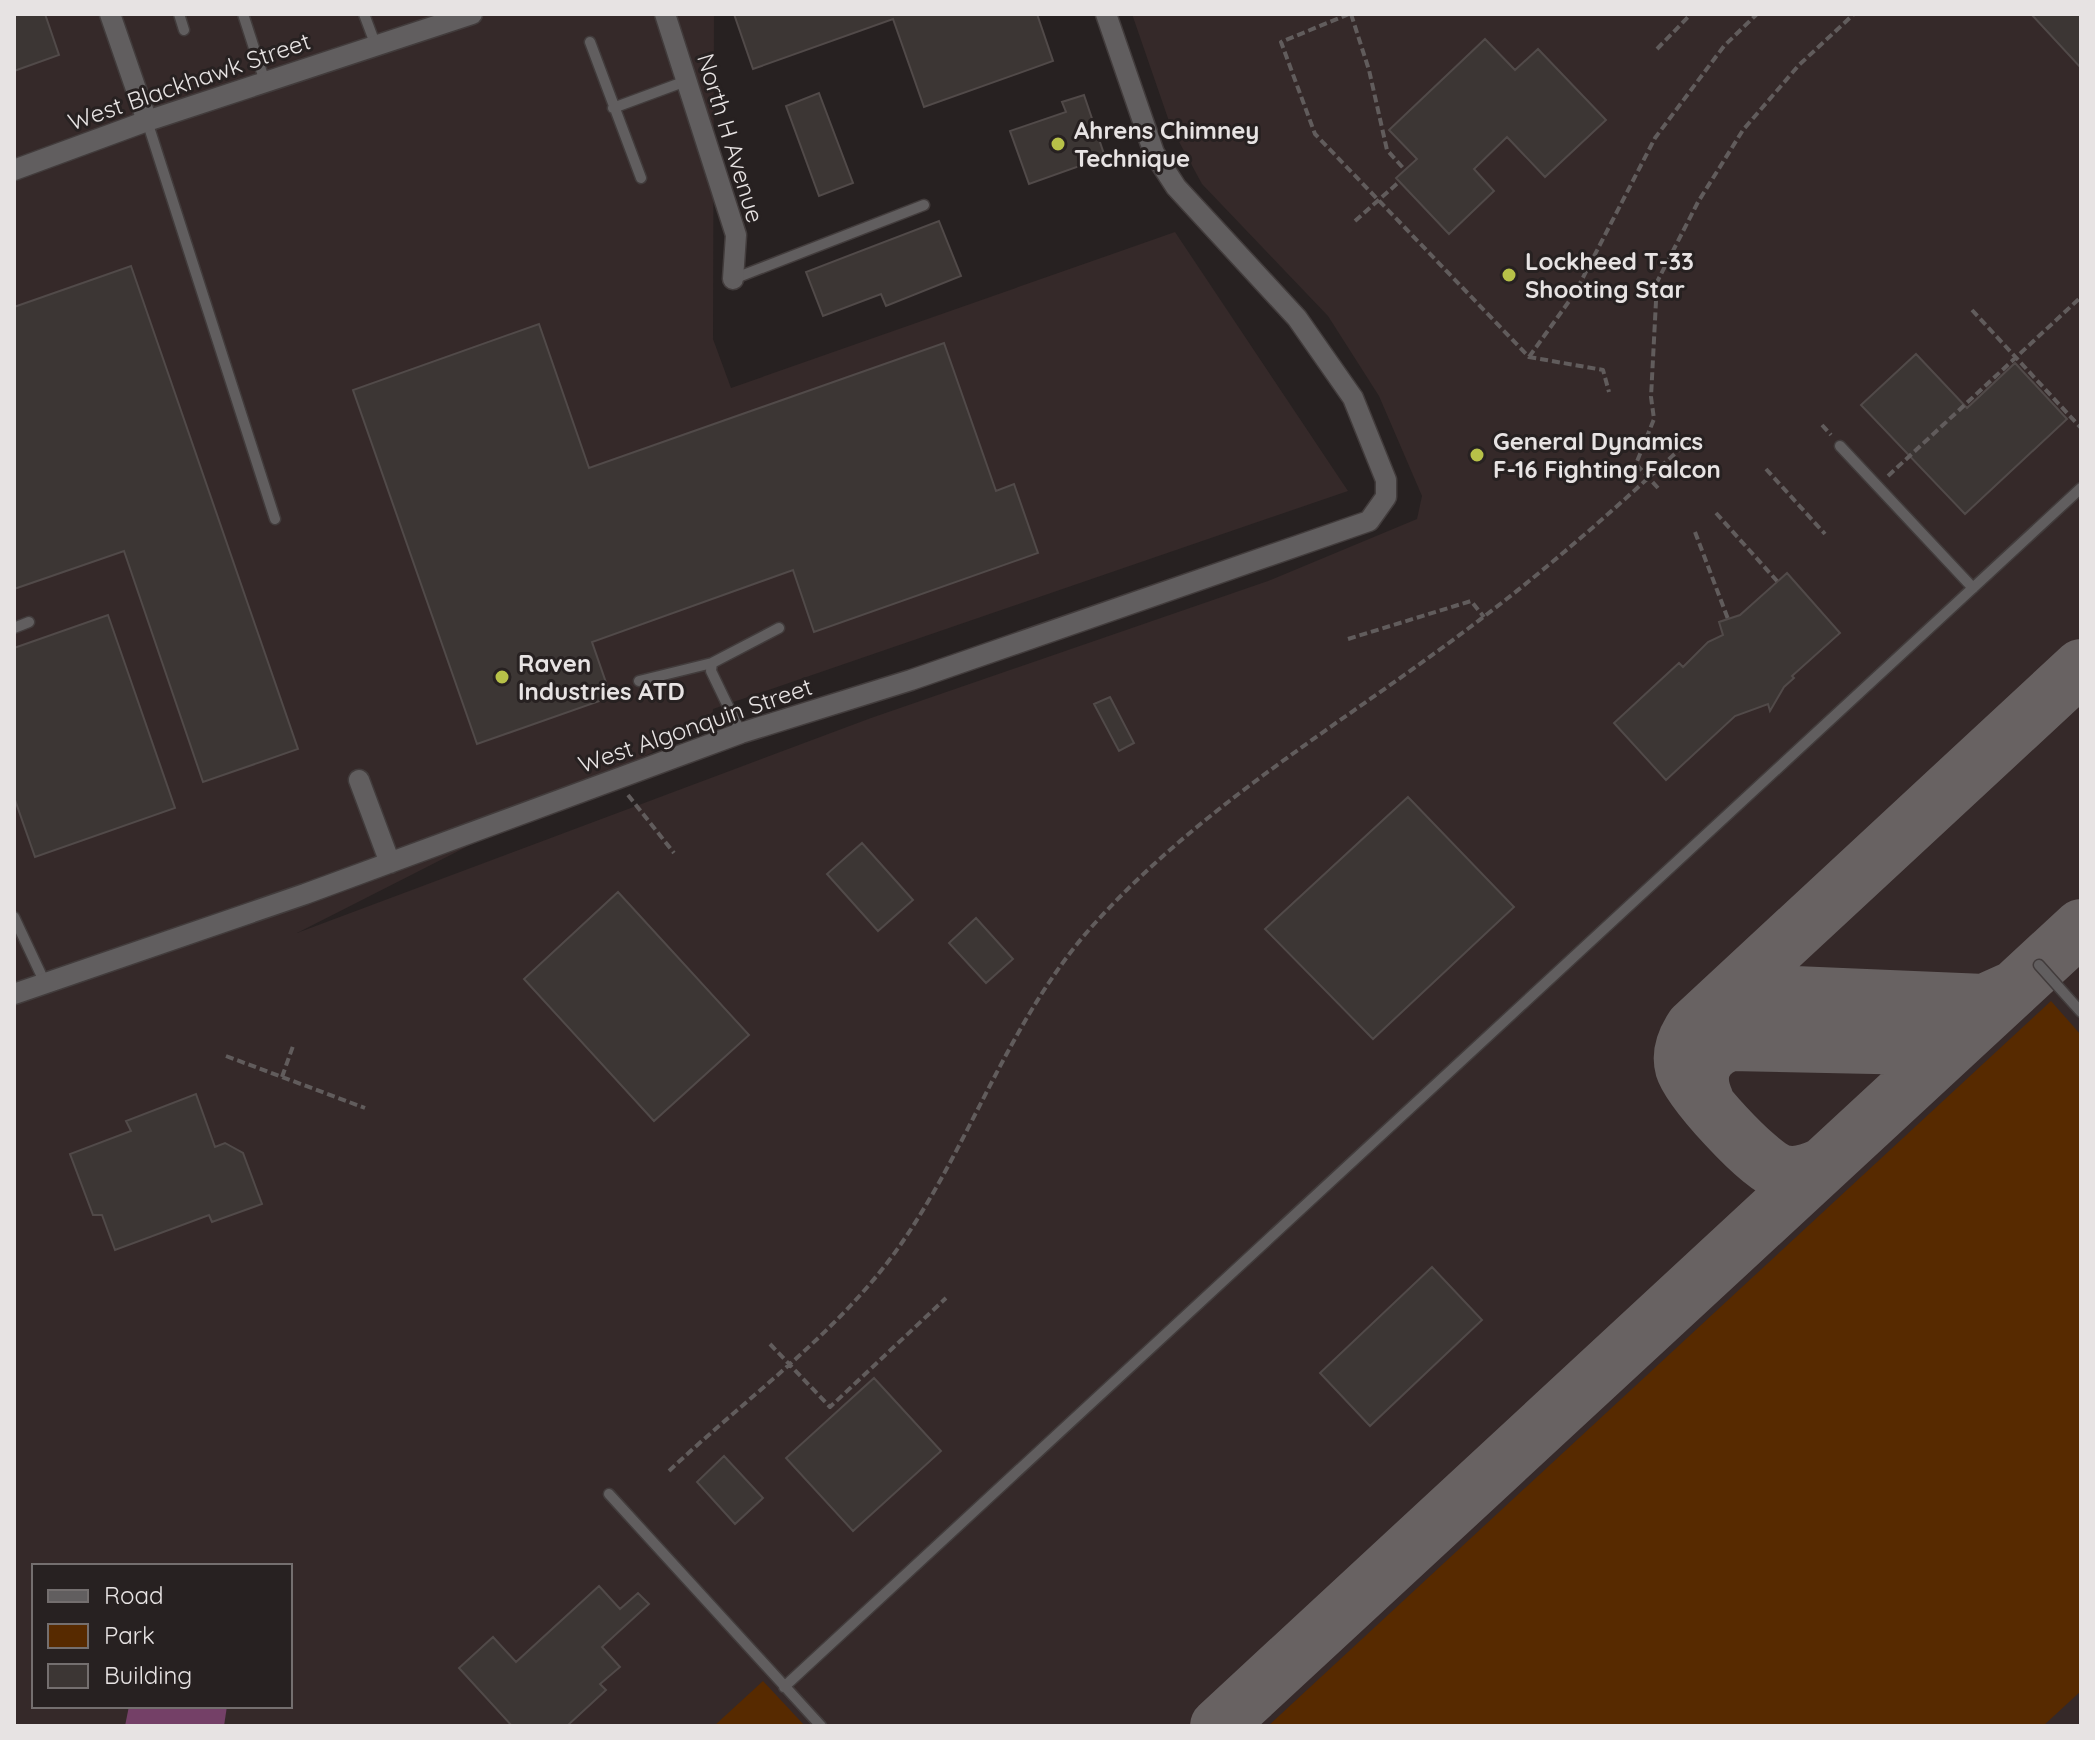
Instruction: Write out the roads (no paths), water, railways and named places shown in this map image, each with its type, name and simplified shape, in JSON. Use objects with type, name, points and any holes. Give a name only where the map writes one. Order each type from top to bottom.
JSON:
[{"type":"street","points":[[110,14],[147,121]]},
{"type":"street","name":"West Blackhawk Street","points":[[14,170],[147,121],[376,46],[423,22],[472,14]]},
{"type":"street","name":"North H Avenue","points":[[665,14],[736,235],[733,279]]},
{"type":"street","name":"West Algonquin Street","points":[[14,994],[390,863],[741,733],[911,680],[1369,521],[1386,497],[1386,480],[1353,398],[1297,318],[1176,187],[1154,153],[1106,14]]},
{"type":"street","points":[[359,780],[390,863]]},
{"type":"lane","points":[[179,14],[184,30]]},
{"type":"lane","points":[[243,14],[265,82]]},
{"type":"lane","points":[[364,14],[376,46]]},
{"type":"lane","points":[[590,42],[641,178]]},
{"type":"lane","points":[[613,108],[686,81]]},
{"type":"lane","points":[[147,121],[275,519]]},
{"type":"lane","points":[[733,279],[924,205]]},
{"type":"lane","points":[[1840,446],[1973,588]]},
{"type":"lane","points":[[784,1687],[2081,488]]},
{"type":"lane","points":[[14,628],[29,622]]},
{"type":"lane","points":[[639,681],[712,663],[779,628]]},
{"type":"lane","points":[[712,663],[711,671],[741,733]]},
{"type":"lane","points":[[14,917],[45,983]]},
{"type":"lane","points":[[2039,965],[2081,1012]]},
{"type":"lane","points":[[609,1494],[821,1726]]},
{"type":"place","name":"Ahrens Chimney Technique","points":[[1058,144]]},
{"type":"place","name":"Lockheed T-33 Shooting Star","points":[[1509,275]]},
{"type":"place","name":"General Dynamics F-16 Fighting Falcon","points":[[1477,455]]},
{"type":"place","name":"Raven Industries ATD","points":[[502,677]]}]
